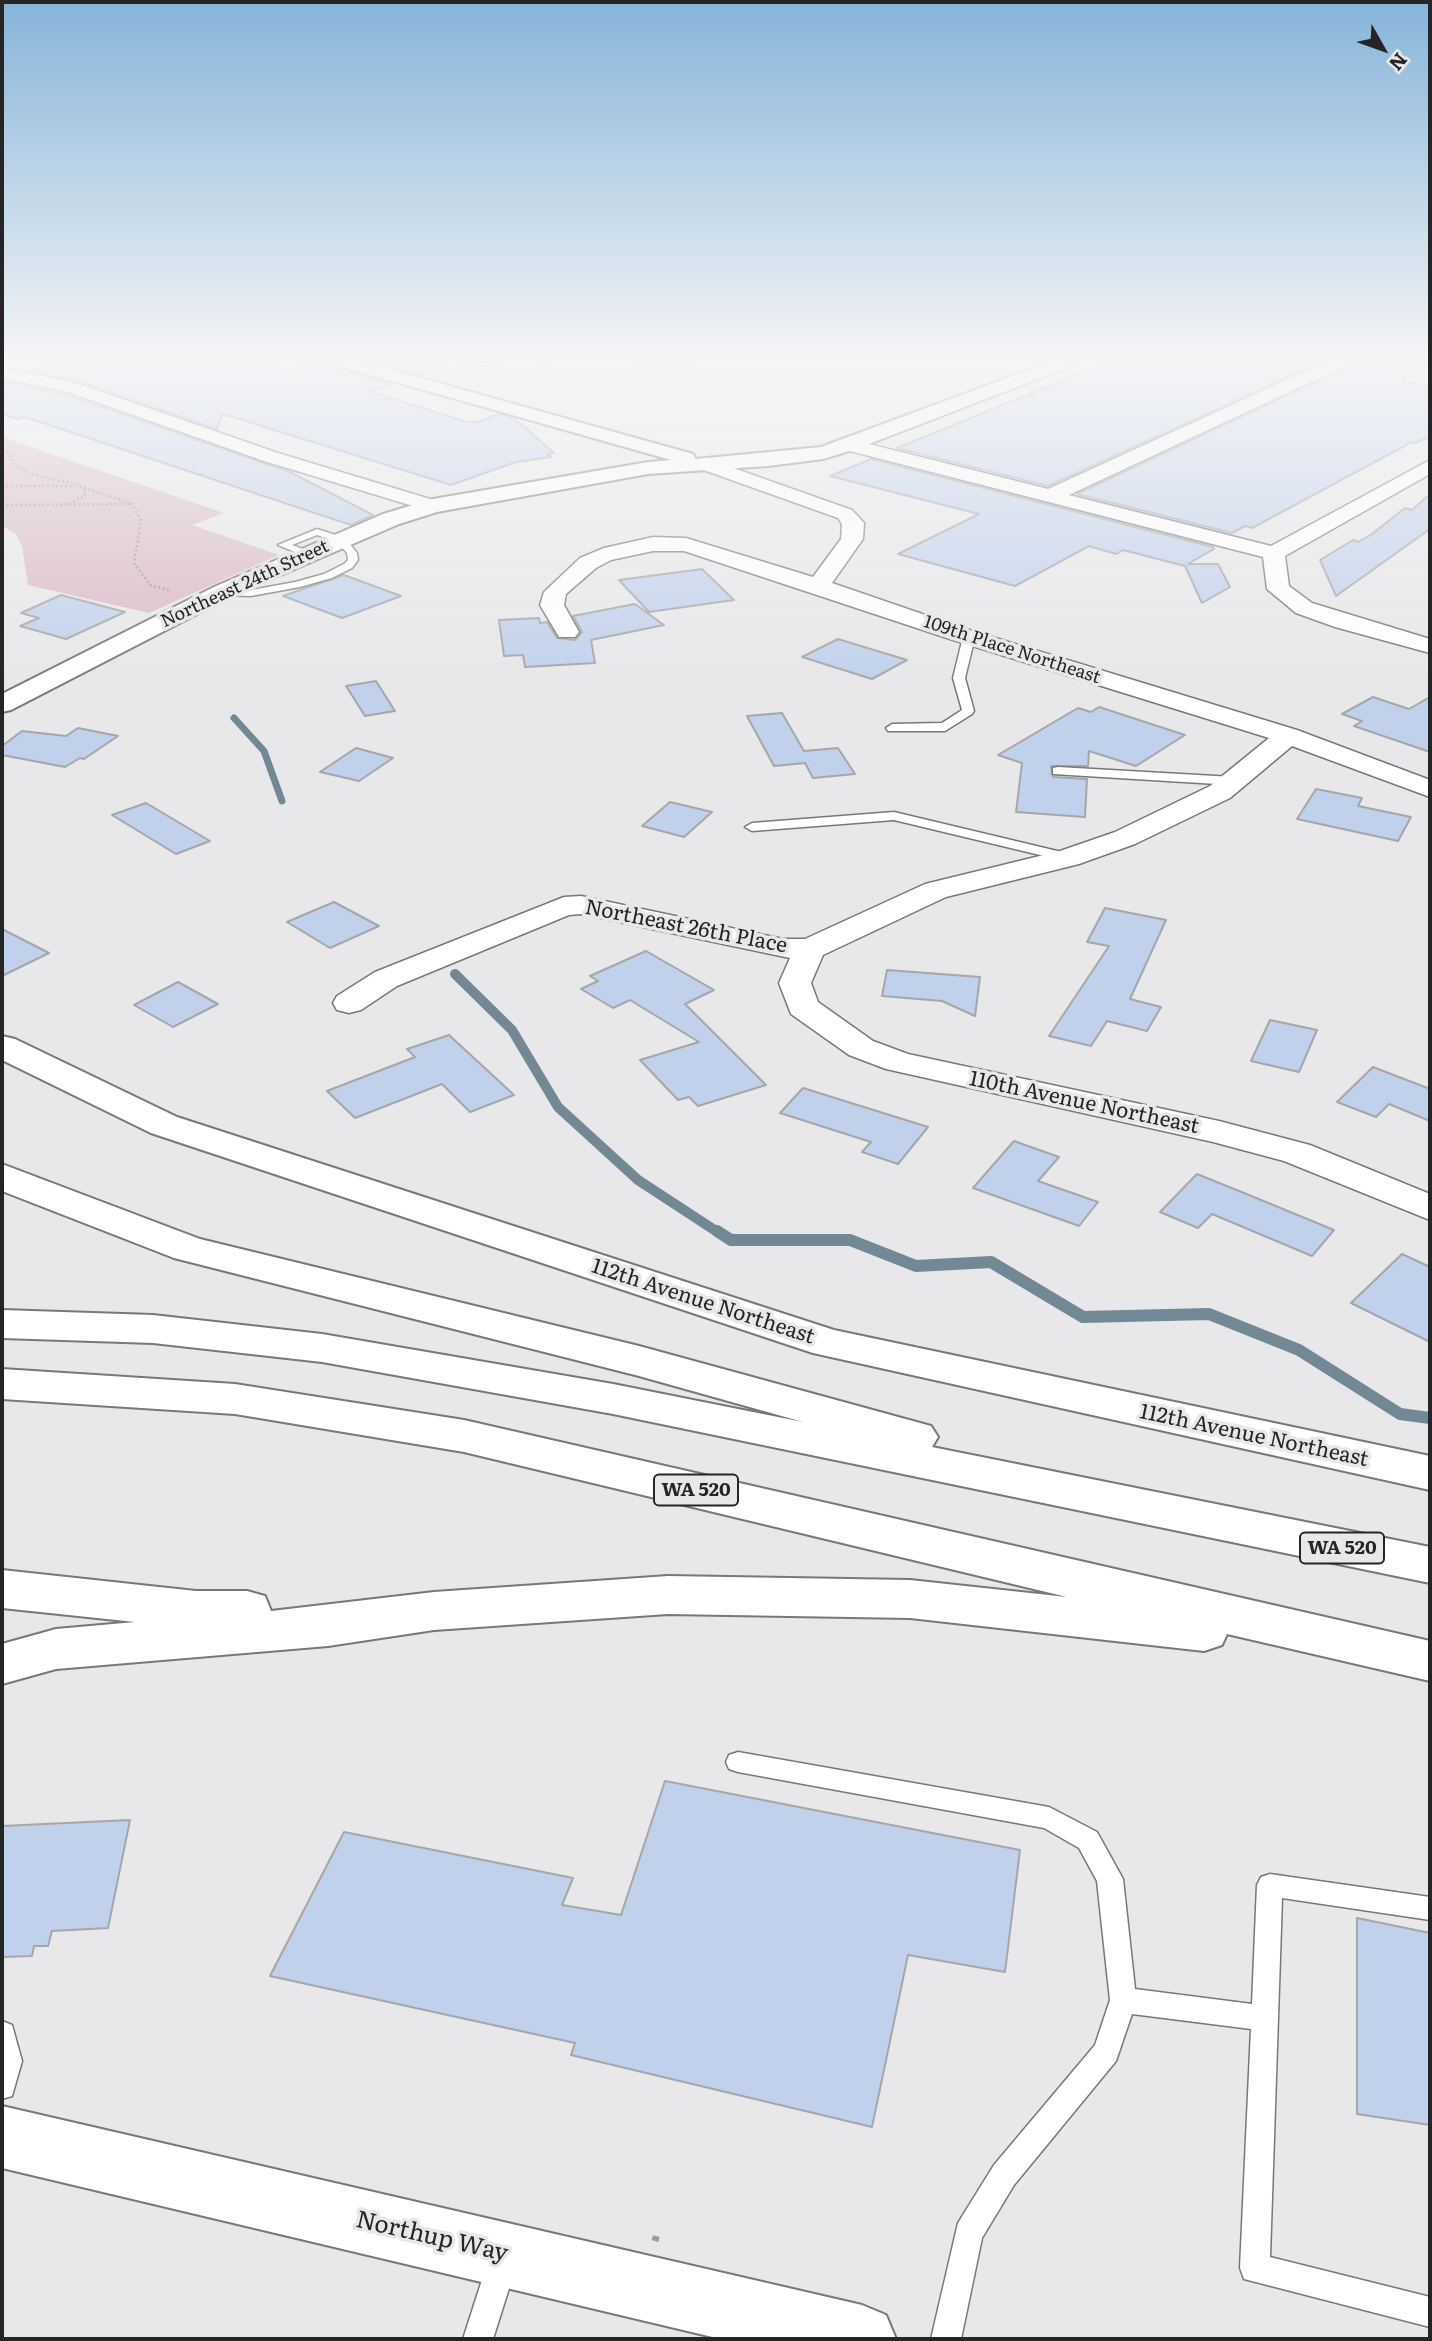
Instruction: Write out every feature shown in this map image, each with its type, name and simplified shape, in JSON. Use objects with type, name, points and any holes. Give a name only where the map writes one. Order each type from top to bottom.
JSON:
[{"type":"main road","name":"Northeast 24th Street","points":[[2,704],[222,592],[341,540],[433,506],[587,470]]},
{"type":"main road","points":[[743,478],[750,470]]},
{"type":"main road","name":"112th Avenue Northeast","points":[[2,1047],[164,1125],[828,1343],[1430,1473]]},
{"type":"main road","points":[[2,1176],[24,1187],[188,1249],[639,1361],[1254,1531]]},
{"type":"main road","name":"WA 520","points":[[2,1324],[153,1329],[322,1348],[613,1399],[1430,1565]]},
{"type":"main road","name":"WA 520","points":[[2,1384],[235,1399],[464,1436],[1430,1661]]},
{"type":"main road","points":[[2,1588],[196,1610],[434,1611]]},
{"type":"main road","points":[[2,1664],[56,1649],[328,1626],[434,1611],[668,1595],[910,1599],[1382,1651]]},
{"type":"main road","name":"Northup Way","points":[[2,2137],[862,2339]]},
{"type":"street","points":[[315,470],[433,506]]},
{"type":"street","points":[[722,470],[830,507],[845,514],[853,523],[852,539],[818,586]]},
{"type":"street","points":[[949,470],[1274,553],[1422,470]]},
{"type":"street","points":[[1050,496],[1105,470]]},
{"type":"street","points":[[1398,484],[1430,487]]},
{"type":"street","name":"109th Place Northeast","points":[[567,632],[552,605],[555,592],[588,563],[604,555],[653,544],[687,545],[969,637],[1288,736],[1430,789]]},
{"type":"street","points":[[1274,553],[1278,589],[1304,608],[1343,622],[1430,646]]},
{"type":"street","name":"Northeast 26th Place","points":[[349,1003],[386,979],[564,905],[581,905],[783,948],[810,949],[936,890],[1069,858],[1125,838],[1220,792],[1288,736]]},
{"type":"street","name":"110th Avenue Northeast","points":[[810,949],[795,983],[803,1007],[861,1048],[898,1062],[1219,1132],[1297,1153],[1430,1208]]},
{"type":"lane","points":[[222,592],[265,592],[328,576],[348,566],[353,560],[352,553],[341,540]]},
{"type":"lane","points":[[892,728],[945,727],[968,711],[959,678],[969,637]]},
{"type":"lane","points":[[1058,771],[1233,781]]},
{"type":"lane","points":[[752,827],[894,816],[1069,858]]},
{"type":"lane","points":[[738,1762],[1049,1818],[1088,1840],[1110,1879],[1123,2000],[1106,2052],[1004,2175],[968,2233],[946,2339]]},
{"type":"lane","points":[[1430,1908],[1270,1885],[1255,2268],[1430,2312]]},
{"type":"lane","points":[[1123,2000],[1264,2018]]},
{"type":"lane","points":[[2,2034],[8,2061],[2,2087]]},
{"type":"lane","points":[[478,2339],[505,2253]]},
{"type":"path","points":[[22,470],[120,498],[132,504],[141,520],[134,563],[144,580],[152,586],[178,593]]},
{"type":"path","points":[[2,486],[81,488],[86,493],[82,499],[54,506]]},
{"type":"path","points":[[2,505],[132,504]]},
{"type":"path","points":[[92,506],[92,513]]},
{"type":"shaded area","points":[[2,470],[99,470],[224,513],[192,525],[279,555],[149,613],[28,585],[22,546],[15,533],[2,526]]},
{"type":"building","points":[[186,470],[285,470],[373,515],[351,525]]},
{"type":"building","points":[[404,470],[493,470],[451,485]]},
{"type":"building","points":[[844,470],[915,470],[1213,547],[1214,549],[1188,564],[1218,564],[1230,587],[1202,603],[1185,566],[1123,550],[1116,554],[1089,546],[1015,586],[898,554],[979,514],[830,476]]},
{"type":"building","points":[[985,470],[1083,470],[1048,486]]},
{"type":"building","points":[[1128,470],[1359,470],[1252,528],[1245,526],[1232,533],[1077,494]]},
{"type":"building","points":[[1430,494],[1430,529],[1336,596],[1320,560],[1353,540],[1358,542],[1372,534],[1405,508],[1412,510]]},
{"type":"building","points":[[702,569],[734,600],[649,612],[619,580]]},
{"type":"building","points":[[344,575],[401,596],[342,618],[283,596]]},
{"type":"building","points":[[61,595],[125,612],[66,639],[20,626],[39,618],[21,613]]},
{"type":"building","points":[[635,604],[664,625],[591,640],[595,663],[525,667],[523,655],[504,656],[499,620],[539,618],[540,623],[547,622],[557,638],[575,640],[582,632],[573,616]]},
{"type":"building","points":[[838,639],[907,660],[872,679],[802,657]]},
{"type":"building","points":[[376,681],[395,711],[365,716],[346,686]]},
{"type":"building","points":[[1373,697],[1409,709],[1430,697],[1430,752],[1354,726],[1362,721],[1342,714]]},
{"type":"building","points":[[1099,707],[1185,735],[1136,766],[1089,751],[1088,766],[1051,766],[1053,777],[1087,779],[1085,817],[1016,812],[1022,763],[998,755],[1078,708],[1091,712]]},
{"type":"building","points":[[782,713],[804,751],[838,748],[855,774],[813,778],[805,763],[774,766],[747,716]]},
{"type":"building","points":[[78,728],[118,736],[84,759],[80,758],[65,767],[2,755],[2,746],[22,731],[66,736]]},
{"type":"building","points":[[356,748],[393,758],[359,781],[320,772]]},
{"type":"building","points":[[1316,789],[1362,798],[1358,806],[1411,817],[1398,841],[1297,819]]},
{"type":"building","points":[[670,802],[712,812],[684,837],[642,826]]},
{"type":"building","points":[[146,803],[210,841],[176,854],[112,815]]},
{"type":"building","points":[[334,902],[379,926],[330,948],[287,922]]},
{"type":"building","points":[[1105,908],[1166,920],[1130,999],[1161,1007],[1147,1031],[1107,1021],[1091,1046],[1049,1036],[1109,946],[1087,942]]},
{"type":"building","points":[[2,929],[49,953],[2,976]]},
{"type":"building","points":[[646,951],[714,990],[685,1004],[766,1085],[698,1106],[689,1097],[678,1100],[640,1060],[699,1042],[630,1000],[613,1008],[581,989],[598,981],[590,976]]},
{"type":"building","points":[[887,970],[980,977],[975,1016],[942,1001],[882,996]]},
{"type":"building","points":[[178,982],[218,1004],[173,1027],[134,1005]]},
{"type":"building","points":[[1270,1020],[1317,1030],[1299,1072],[1251,1061]]},
{"type":"building","points":[[449,1035],[514,1095],[470,1112],[442,1084],[355,1118],[327,1091],[415,1057],[407,1049]]},
{"type":"building","points":[[1373,1067],[1430,1089],[1430,1121],[1389,1104],[1376,1117],[1337,1102]]},
{"type":"building","points":[[803,1088],[928,1127],[898,1164],[862,1152],[871,1142],[780,1113]]},
{"type":"building","points":[[1014,1141],[1059,1157],[1038,1181],[1098,1202],[1079,1226],[973,1188]]},
{"type":"building","points":[[1197,1174],[1334,1230],[1312,1256],[1212,1214],[1198,1228],[1160,1212]]},
{"type":"building","points":[[1402,1254],[1430,1267],[1430,1342],[1351,1303]]},
{"type":"building","points":[[665,1781],[1020,1850],[1005,1972],[908,1955],[872,2127],[571,2055],[575,2043],[270,1976],[344,1832],[573,1878],[562,1905],[621,1915]]},
{"type":"building","points":[[130,1820],[108,1928],[52,1931],[48,1946],[34,1946],[32,1956],[2,1957],[2,1826]]},
{"type":"building","points":[[1357,1918],[1430,1933],[1430,2125],[1357,2114]]},
{"type":"waterway","points":[[234,718],[264,751],[282,801]]},
{"type":"waterway","points":[[455,974],[512,1030],[558,1107],[638,1180],[719,1233]]},
{"type":"waterway","points":[[717,1231],[731,1240],[850,1240],[916,1266],[991,1262],[1083,1317],[1209,1314],[1299,1350],[1400,1414],[1430,1418]]}]
